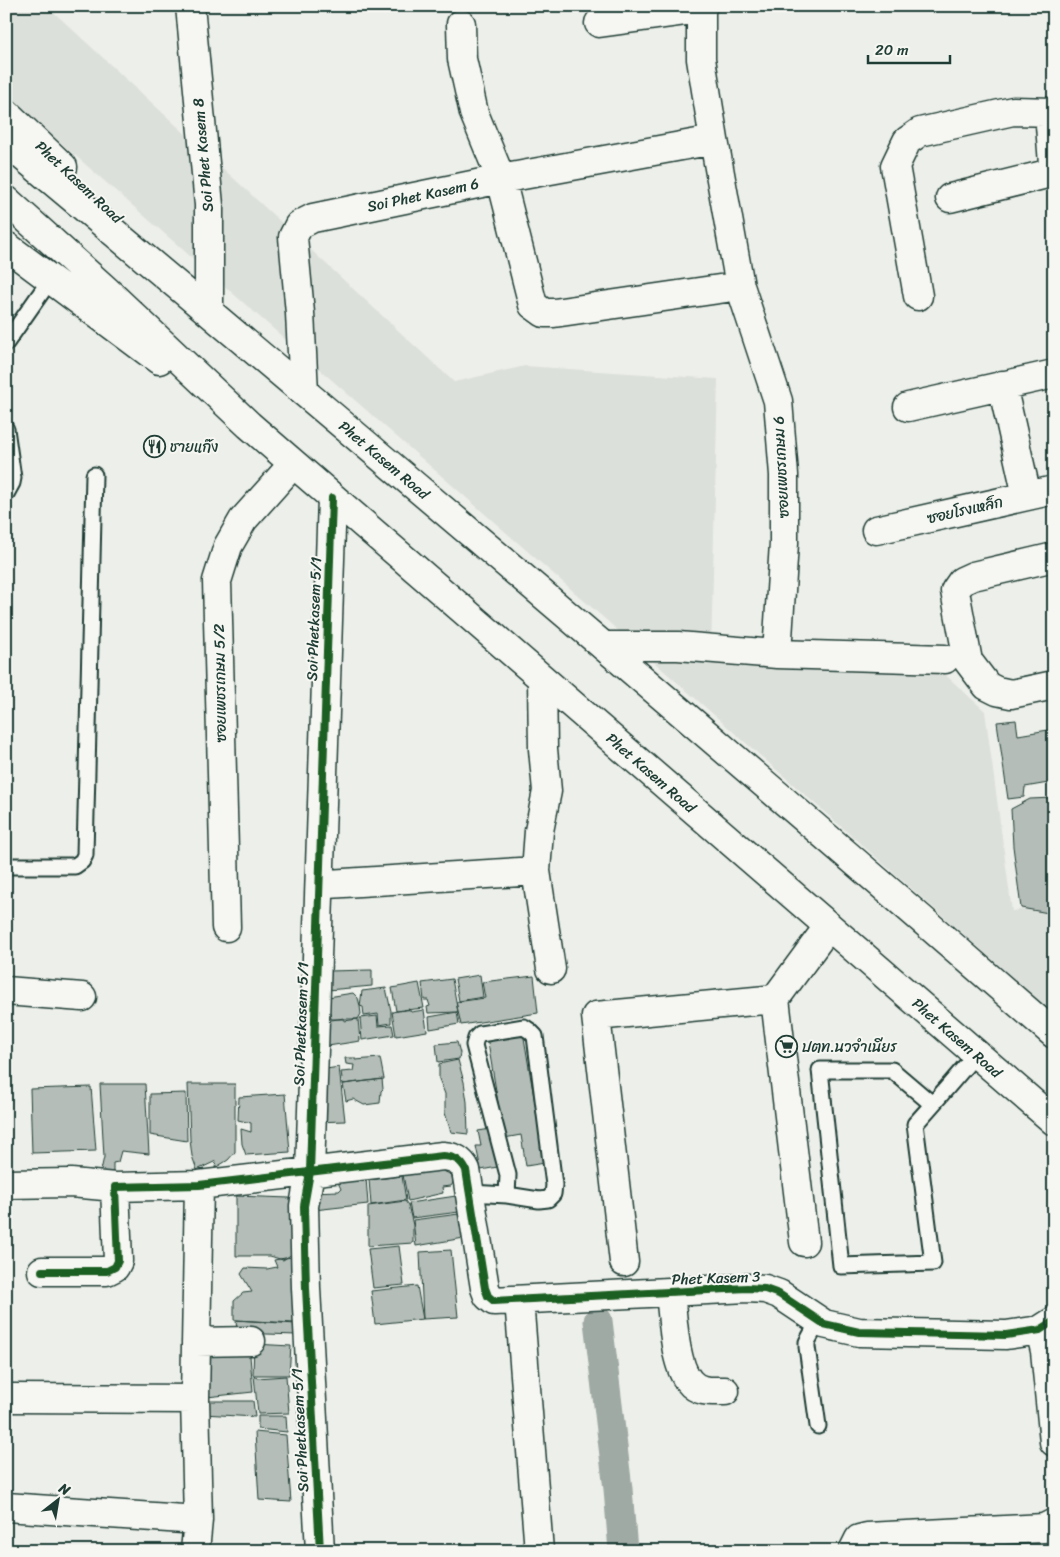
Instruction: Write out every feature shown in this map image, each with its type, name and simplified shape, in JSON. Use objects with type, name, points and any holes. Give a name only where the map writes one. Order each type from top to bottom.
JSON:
[{"type":"street","name":"Soi Phet Kasem 8","points":[[190,6],[209,205],[209,304]]},
{"type":"street","points":[[600,23],[702,8]]},
{"type":"street","name":"ซอยเพชรเกษม 6","points":[[702,8],[702,59],[714,140],[740,286],[778,401],[784,475],[784,543],[777,654]]},
{"type":"street","points":[[461,24],[462,59],[474,113],[500,178],[533,305],[544,313],[554,313],[740,286]]},
{"type":"street","points":[[918,296],[895,166],[907,141],[920,132],[1013,111],[1051,112],[1053,164],[1050,171],[1043,175],[950,198]]},
{"type":"street","name":"Phet Kasem Road","points":[[6,113],[260,354]]},
{"type":"street","name":"Soi Phet Kasem 6","points":[[304,392],[300,313],[293,237],[300,226],[313,218],[500,178],[714,140]]},
{"type":"street","name":"Phet Kasem Road","points":[[6,142],[260,354],[604,646],[1054,1034]]},
{"type":"street","name":"Phet Kasem Road","points":[[6,200],[108,291],[248,426]]},
{"type":"street","name":"Phet Kasem Road","points":[[6,246],[248,426],[294,464],[1054,1121]]},
{"type":"street","points":[[908,407],[1054,374]]},
{"type":"street","points":[[1002,385],[1027,496]]},
{"type":"street","name":"ซอยเพชรเกษม 5/2","points":[[226,928],[217,581],[228,546],[243,520],[294,464]]},
{"type":"street","name":"ซอยโรงเหล็ก","points":[[876,530],[1054,490]]},
{"type":"street","name":"Soi Phetkasem 5/1","points":[[320,1551],[305,1279],[304,1206],[310,1172],[332,498]]},
{"type":"street","points":[[1054,557],[973,576],[962,581],[955,591],[968,661],[987,686],[997,691],[1011,694],[1054,685]]},
{"type":"street","points":[[604,646],[678,646],[777,654],[945,660]]},
{"type":"street","points":[[542,679],[543,749],[548,791],[539,831],[536,871],[551,969]]},
{"type":"street","points":[[328,884],[536,871]]},
{"type":"street","points":[[804,1242],[775,999],[828,927]]},
{"type":"street","points":[[6,991],[82,997]]},
{"type":"street","points":[[624,1262],[596,1016],[775,999]]},
{"type":"street","points":[[6,1184],[71,1184],[115,1187],[199,1185],[443,1156],[453,1157],[462,1162],[466,1170],[470,1194]]},
{"type":"street","points":[[195,1551],[198,1520],[195,1399],[199,1185]]},
{"type":"street","points":[[42,1271],[108,1271],[115,1267],[118,1261],[115,1187]]},
{"type":"street","name":"Phet Kasem 3","points":[[470,1194],[488,1296],[494,1301],[765,1289],[779,1294],[824,1324],[859,1332],[1006,1335],[1047,1325]]},
{"type":"street","points":[[670,1293],[681,1366],[689,1382],[707,1392],[725,1391]]},
{"type":"street","points":[[519,1300],[539,1551]]},
{"type":"street","points":[[1047,1325],[1046,1351],[1054,1442]]},
{"type":"street","points":[[196,1342],[251,1341]]},
{"type":"street","points":[[10,1398],[195,1399]]},
{"type":"street","points":[[6,1507],[198,1520]]},
{"type":"street","points":[[853,1551],[859,1539],[868,1536],[1044,1528],[1054,1522]]},
{"type":"lane","points":[[6,343],[50,280]]},
{"type":"lane","points":[[6,429],[13,478],[6,494]]},
{"type":"lane","points":[[6,866],[75,866],[82,860],[84,855],[94,474]]},
{"type":"lane","points":[[470,1194],[506,1194],[539,1200],[548,1199],[553,1194],[554,1185],[535,1036],[524,1028],[480,1034],[476,1038],[474,1045],[506,1166],[508,1184],[506,1194]]},
{"type":"lane","points":[[932,1104],[892,1070],[820,1070],[841,1266],[933,1263],[916,1124],[976,1054]]},
{"type":"lane","points":[[818,1426],[807,1347],[819,1320]]},
{"type":"shaded area","points":[[6,6],[47,6],[454,382],[525,366],[718,379],[711,654],[938,668],[985,711],[1012,911],[1054,905],[1054,1014],[6,95]]},
{"type":"building","points":[[1016,720],[1018,735],[1054,729],[1054,782],[1025,787],[1024,797],[1008,799],[997,722]]},
{"type":"building","points":[[1054,795],[1054,914],[1021,908],[1013,846],[1011,809],[1030,799],[1053,798]]},
{"type":"building","points":[[372,970],[372,986],[328,990],[329,971]]},
{"type":"building","points":[[480,975],[483,997],[459,1001],[455,979]]},
{"type":"building","points":[[534,976],[538,1013],[461,1025],[456,1002],[485,998],[482,982]]},
{"type":"building","points":[[452,979],[458,1012],[428,1013],[427,1007],[430,1006],[428,1000],[424,1000],[422,983]]},
{"type":"building","points":[[419,983],[424,1008],[396,1011],[392,988]]},
{"type":"building","points":[[386,988],[391,1011],[391,1023],[379,1025],[378,1014],[364,1016],[363,1007],[360,1006],[362,991]]},
{"type":"building","points":[[353,993],[358,998],[360,1006],[361,1014],[358,1019],[331,1019],[330,1012],[328,1011],[328,997]]},
{"type":"building","points":[[409,1009],[411,1012],[424,1010],[427,1031],[396,1036],[392,1012]]},
{"type":"building","points":[[457,1012],[459,1024],[430,1029],[429,1017]]},
{"type":"building","points":[[377,1016],[378,1026],[392,1025],[394,1035],[362,1040],[360,1018]]},
{"type":"building","points":[[344,1018],[344,1021],[358,1019],[360,1041],[328,1046],[325,1021]]},
{"type":"building","points":[[523,1032],[545,1163],[526,1166],[521,1135],[504,1138],[487,1037]]},
{"type":"building","points":[[457,1042],[460,1053],[459,1059],[438,1062],[436,1044]]},
{"type":"building","points":[[345,1058],[355,1058],[355,1060],[380,1058],[384,1079],[343,1084],[341,1072],[353,1071],[354,1065],[346,1064]]},
{"type":"building","points":[[458,1060],[467,1102],[468,1134],[451,1132],[445,1113],[445,1094],[439,1079],[439,1064]]},
{"type":"building","points":[[339,1067],[345,1121],[313,1122],[314,1071]]},
{"type":"building","points":[[382,1079],[383,1089],[381,1091],[380,1103],[364,1105],[353,1099],[346,1101],[343,1084]]},
{"type":"building","points":[[100,1084],[145,1084],[149,1154],[121,1151],[118,1162],[113,1163],[113,1176],[100,1175],[104,1157]]},
{"type":"building","points":[[188,1084],[235,1084],[235,1152],[228,1160],[215,1168],[216,1161],[197,1170],[192,1156]]},
{"type":"building","points":[[91,1087],[96,1151],[32,1153],[30,1089]]},
{"type":"building","points":[[186,1093],[187,1141],[150,1135],[150,1094]]},
{"type":"building","points":[[285,1094],[290,1152],[246,1155],[242,1144],[241,1129],[251,1132],[251,1123],[238,1120],[239,1097]]},
{"type":"building","points":[[491,1129],[503,1166],[481,1170],[476,1146],[481,1146],[478,1131]]},
{"type":"building","points":[[439,1169],[452,1175],[453,1183],[451,1186],[442,1187],[443,1193],[408,1201],[403,1175]]},
{"type":"building","points":[[402,1176],[406,1200],[371,1205],[369,1180]]},
{"type":"building","points":[[366,1178],[368,1204],[314,1210],[311,1192],[339,1191],[341,1189],[337,1180]]},
{"type":"building","points":[[236,1196],[289,1198],[299,1202],[295,1252],[283,1260],[270,1256],[236,1256]]},
{"type":"building","points":[[456,1196],[459,1212],[412,1218],[409,1203]]},
{"type":"building","points":[[405,1201],[408,1205],[413,1225],[413,1243],[368,1246],[368,1206]]},
{"type":"building","points":[[459,1214],[464,1238],[416,1246],[413,1220]]},
{"type":"building","points":[[399,1246],[404,1285],[373,1288],[368,1249]]},
{"type":"building","points":[[451,1250],[458,1317],[423,1319],[420,1252]]},
{"type":"building","points":[[291,1257],[294,1323],[234,1320],[234,1301],[243,1293],[252,1292],[241,1274],[245,1268],[267,1269],[277,1267],[274,1260]]},
{"type":"building","points":[[417,1286],[423,1319],[375,1324],[371,1291]]},
{"type":"building","points":[[236,1320],[296,1324],[297,1335],[237,1333]]},
{"type":"building","points":[[202,1344],[249,1344],[253,1392],[207,1397]]},
{"type":"building","points":[[254,1344],[291,1346],[289,1375],[253,1375]]},
{"type":"building","points":[[254,1376],[257,1378],[286,1376],[289,1413],[258,1414]]},
{"type":"building","points":[[204,1401],[253,1401],[255,1417],[203,1414]]},
{"type":"building","points":[[258,1416],[286,1416],[287,1432],[258,1429]]},
{"type":"building","points":[[255,1432],[286,1435],[291,1502],[259,1500]]},
{"type":"waterway","points":[[598,1321],[618,1489],[623,1551]]},
{"type":"cycle path","points":[[320,1551],[306,1288],[304,1206],[310,1172],[332,498]]},
{"type":"cycle path","points":[[42,1271],[107,1271],[115,1267],[118,1261],[115,1187],[199,1185],[443,1156],[457,1160],[466,1170],[485,1288],[488,1296],[494,1301],[747,1288],[765,1289],[779,1294],[824,1324],[859,1332],[1006,1335],[1040,1330],[1054,1321]]},
{"type":"place","name":"ชายแก๊ง","points":[[154,447]]},
{"type":"place","name":"ปตท.นวจำเนียร","points":[[786,1047]]}]
